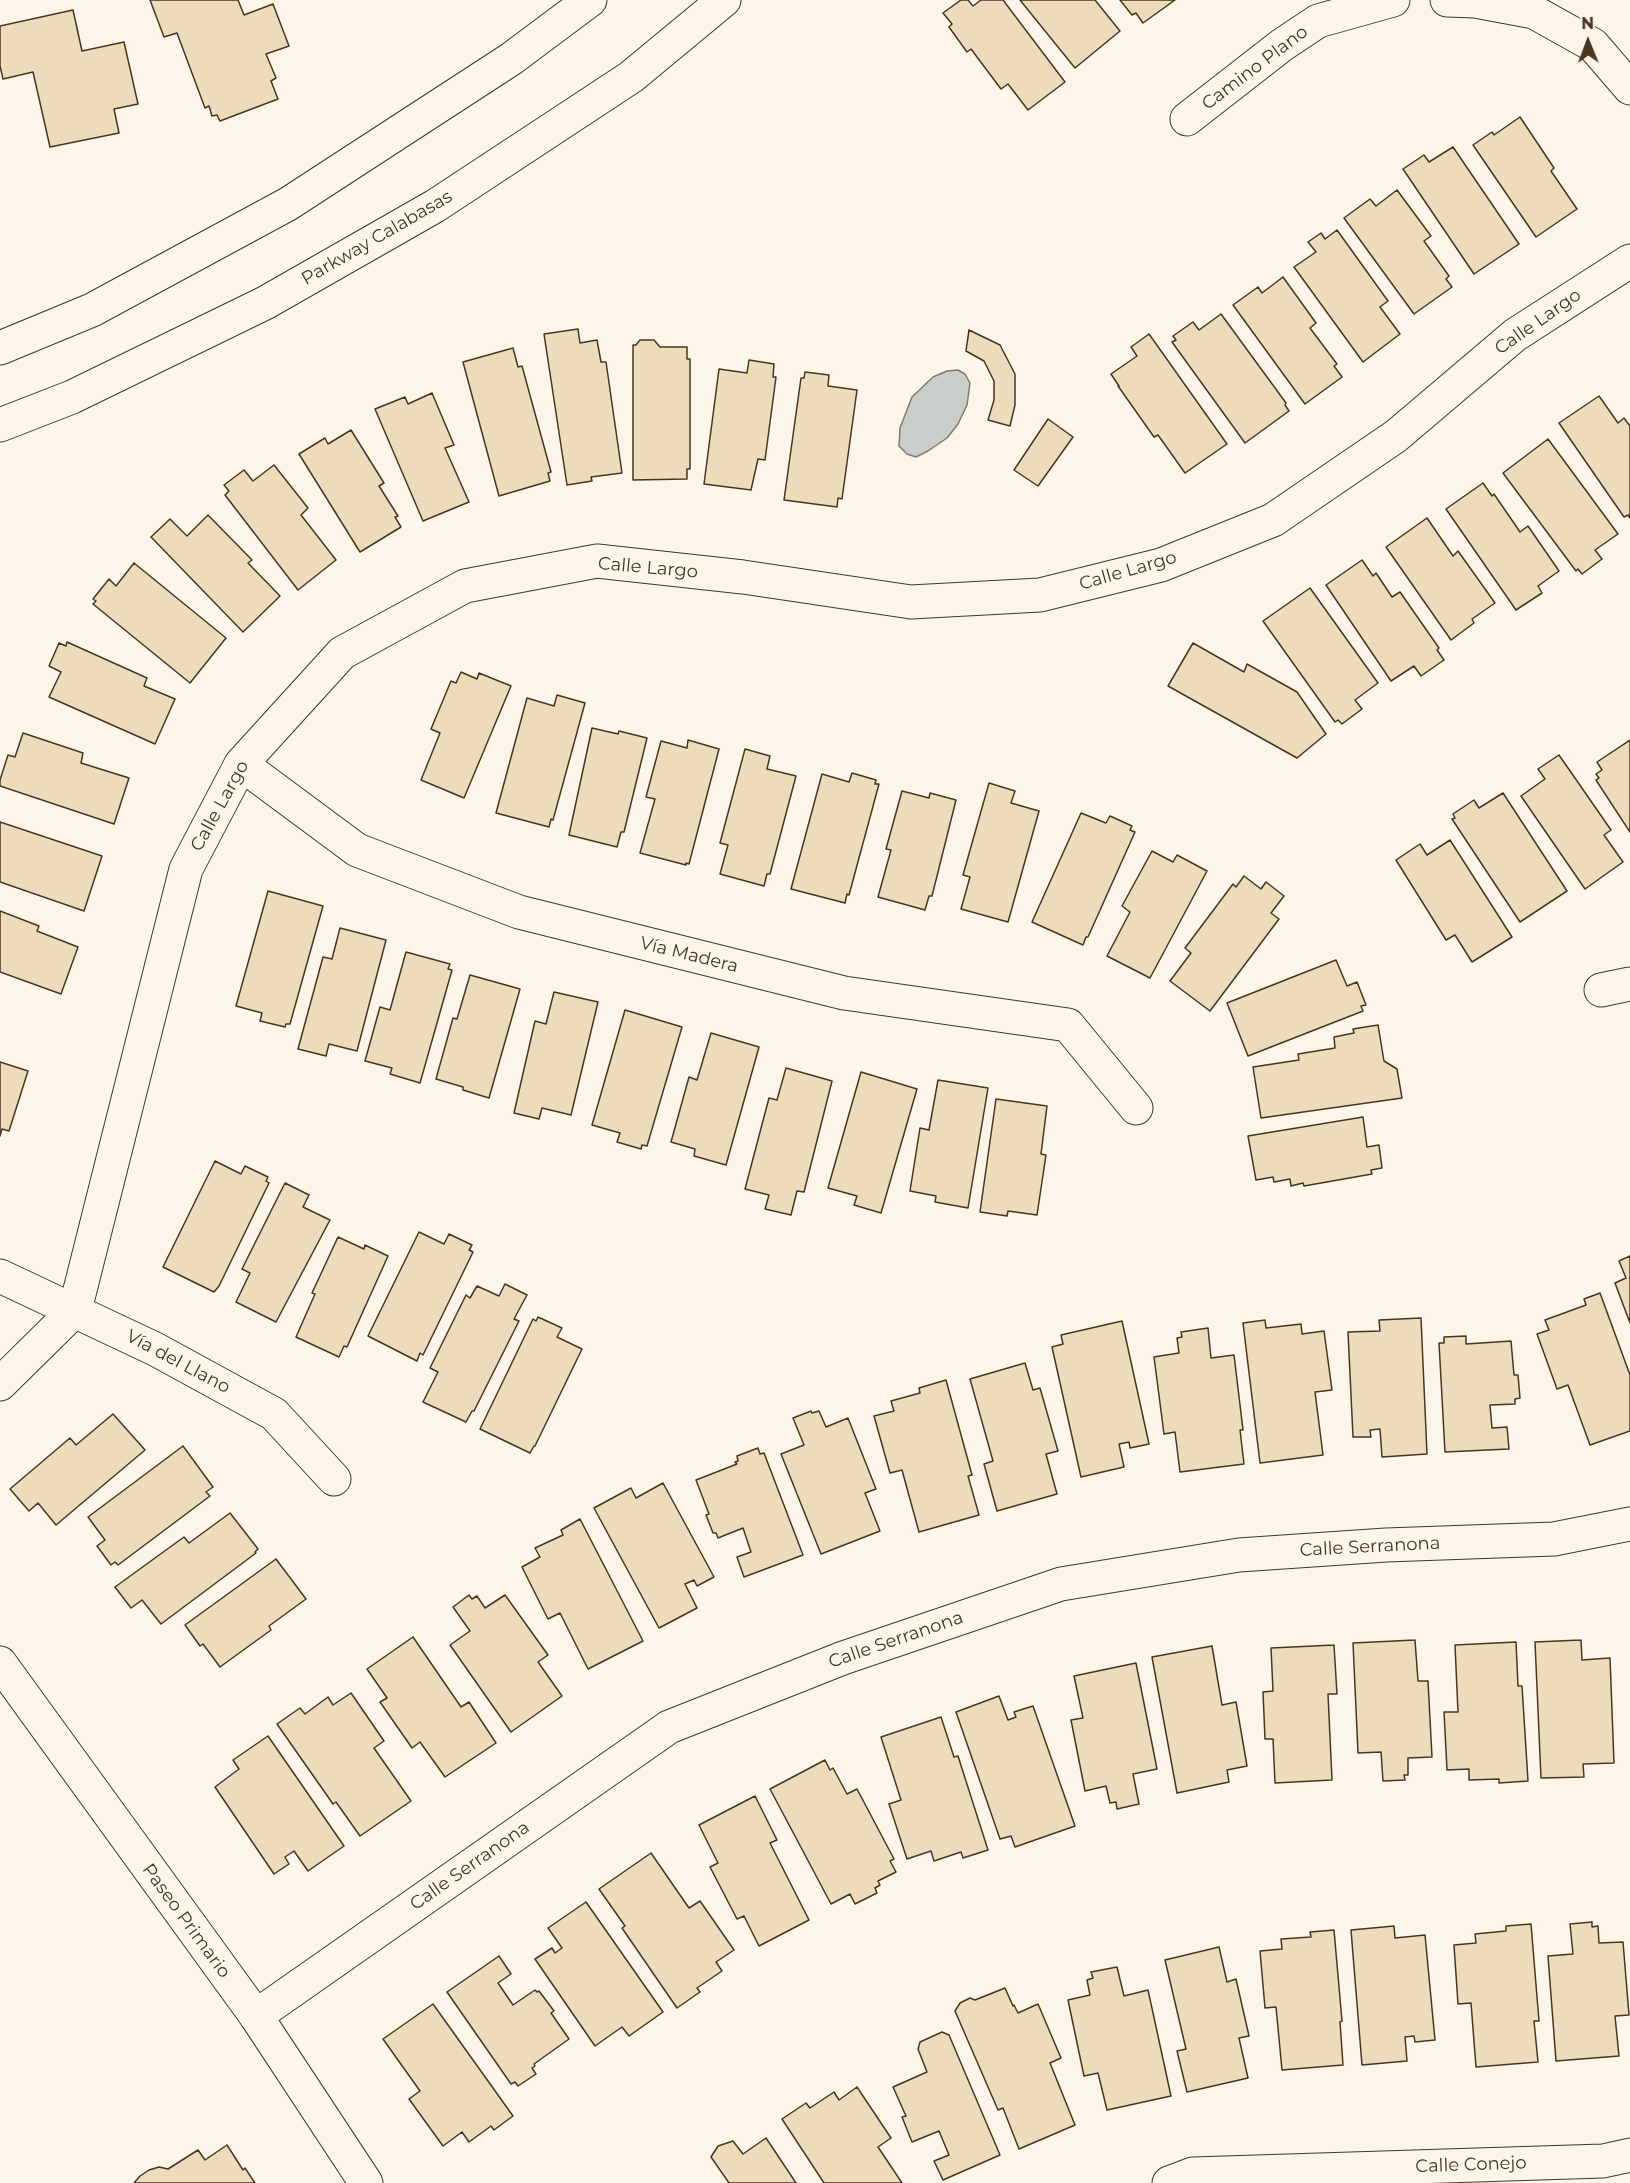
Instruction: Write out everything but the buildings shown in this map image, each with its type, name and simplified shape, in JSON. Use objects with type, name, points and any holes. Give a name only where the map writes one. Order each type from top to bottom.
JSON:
[{"type":"street","points":[[0,348],[92,310],[288,204],[511,60],[590,0]]},
{"type":"street","name":"Parkway Calabasas","points":[[0,424],[72,397],[265,303],[435,206],[631,77],[724,0]]},
{"type":"street","name":"Camino Plano","points":[[1187,119],[1282,45],[1318,21],[1393,0]]},
{"type":"street","points":[[1447,0],[1474,1],[1534,12],[1593,45],[1630,88]]},
{"type":"street","name":"Calle Largo","points":[[75,1310],[186,869],[241,764],[342,653],[465,586],[597,561],[742,577],[911,602],[1040,595],[1161,564],[1273,520],[1396,436],[1515,334],[1630,261]]},
{"type":"street","name":"Vía Madera","points":[[241,764],[357,850],[519,912],[844,993],[1068,1025],[1136,1108]]},
{"type":"street","name":"Vía del Llano","points":[[0,1276],[155,1349],[274,1414],[334,1479]]},
{"type":"street","points":[[0,1384],[75,1310]]},
{"type":"street","name":"Calle Serranona","points":[[256,2016],[669,1727],[843,1658],[1060,1584],[1239,1555],[1386,1545],[1554,1539],[1630,1524]]},
{"type":"street","name":"Paseo Primario","points":[[0,1663],[256,2016],[366,2183]]},
{"type":"street","name":"Calle Conejo","points":[[1169,2183],[1193,2174],[1603,2161],[1630,2156]]},
{"type":"shaded area","points":[[958,370],[965,374],[970,383],[967,405],[958,424],[947,438],[928,451],[916,457],[907,454],[899,446],[900,428],[912,397],[933,377],[947,371]]}]
